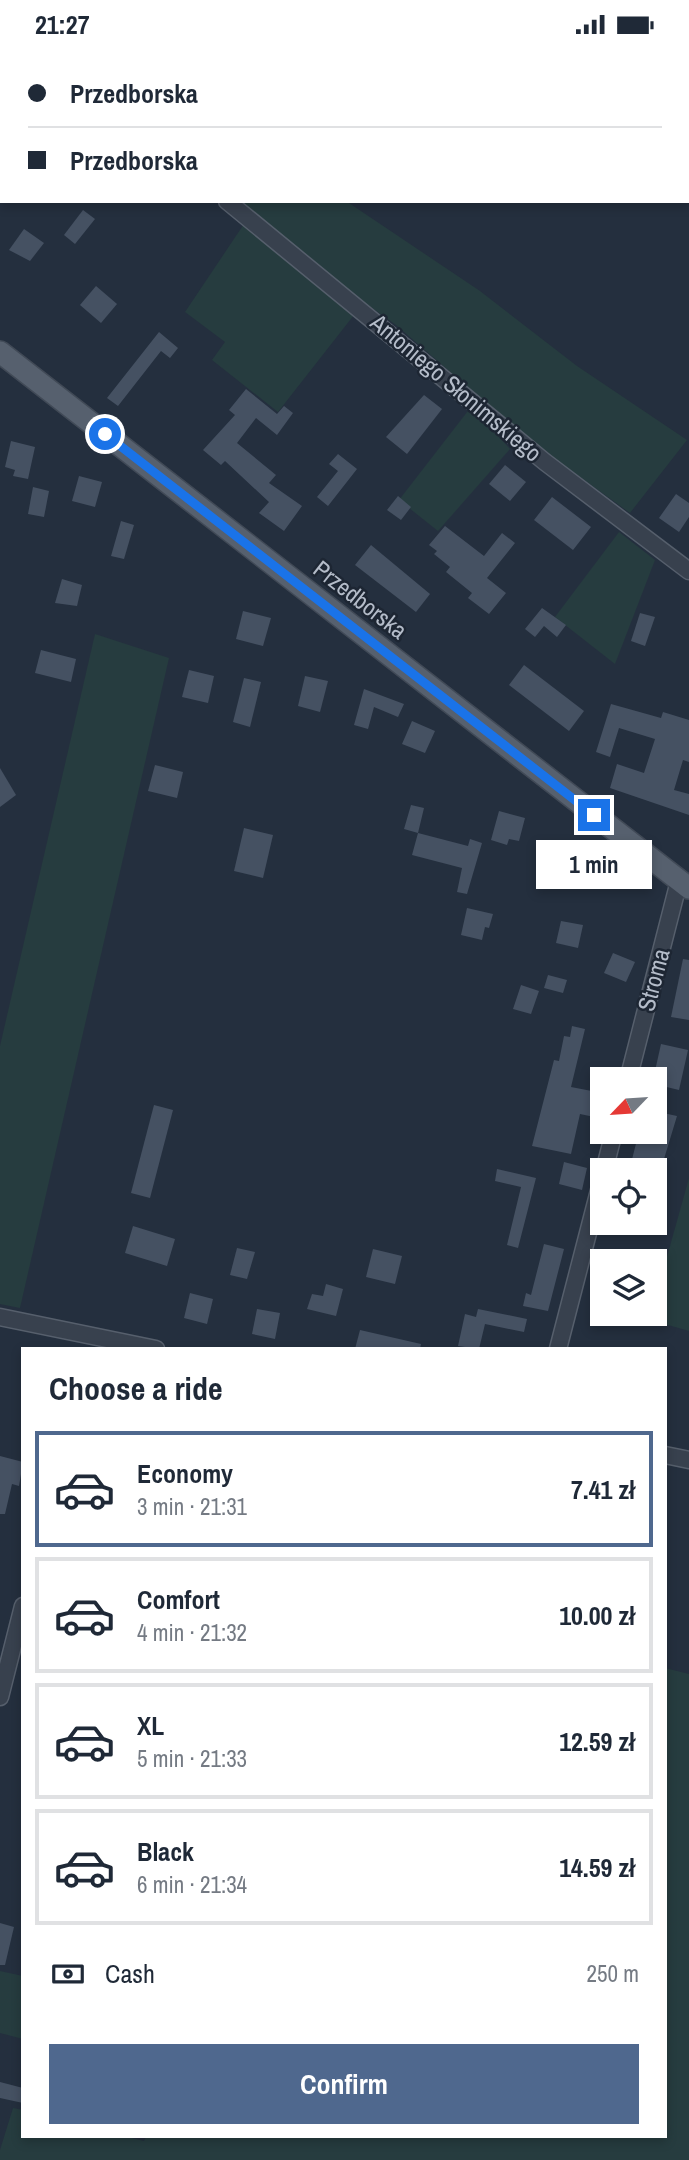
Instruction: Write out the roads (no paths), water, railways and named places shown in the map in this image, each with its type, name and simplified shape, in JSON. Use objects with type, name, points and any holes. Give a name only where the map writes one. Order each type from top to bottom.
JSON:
[{"type":"main road","name":"Przedborska","points":[[0,352],[684,885]]},
{"type":"street","name":"Antoniego Słonimskiego","points":[[229,203],[545,462],[689,571]]},
{"type":"street","name":"Stroma","points":[[632,1067],[684,885]]},
{"type":"street","points":[[559,1347],[590,1225]]},
{"type":"street","points":[[0,1317],[88,1342],[137,1347]]},
{"type":"street","points":[[667,1455],[689,1460]]},
{"type":"street","points":[[0,1697],[21,1614]]}]
